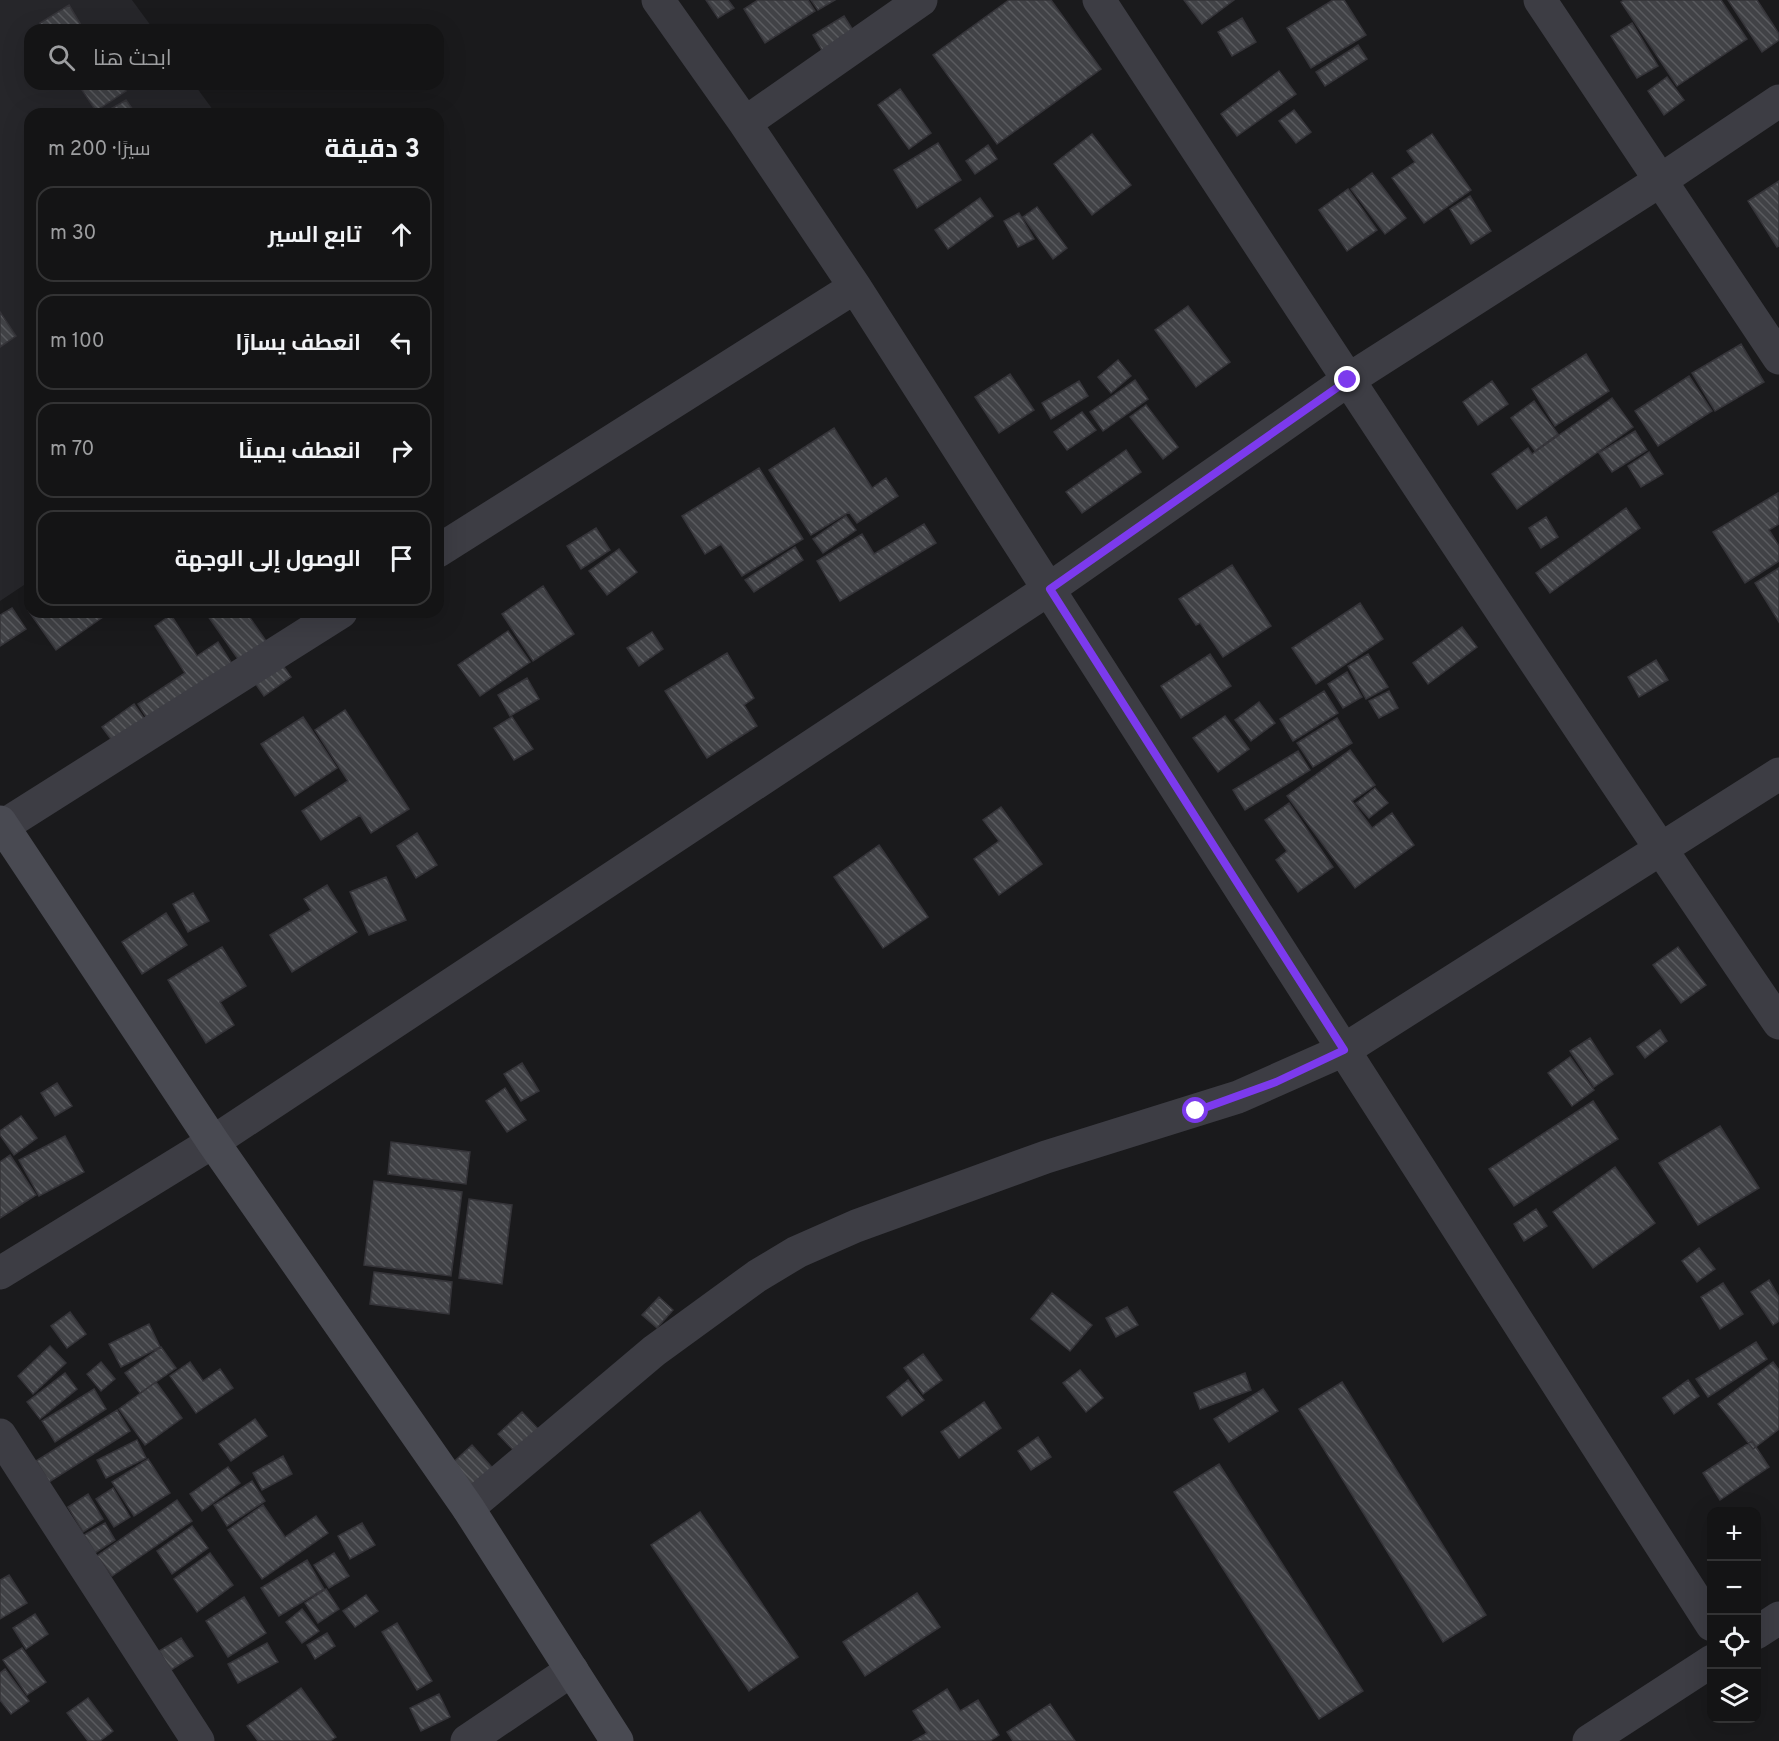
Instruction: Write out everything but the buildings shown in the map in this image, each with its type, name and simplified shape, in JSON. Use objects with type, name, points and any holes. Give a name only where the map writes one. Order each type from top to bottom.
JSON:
[{"type":"main road","points":[[1,824],[213,1142],[468,1508],[617,1741]]},
{"type":"street","points":[[658,0],[746,123],[855,287],[1707,1617]]},
{"type":"street","points":[[746,123],[921,0]]},
{"type":"street","points":[[1099,0],[1348,380],[1779,1023]]},
{"type":"street","points":[[1540,0],[1779,357]]},
{"type":"street","points":[[0,1273],[213,1142],[1050,589],[1348,380],[1661,180],[1779,101]]},
{"type":"street","points":[[444,547],[855,287]]},
{"type":"street","points":[[1,824],[331,618]]},
{"type":"street","points":[[468,1508],[654,1352],[757,1276],[797,1252],[856,1226],[1046,1157],[1238,1097],[1344,1050],[1779,774]]},
{"type":"street","points":[[0,1435],[198,1741]]},
{"type":"street","points":[[1761,1629],[1779,1618]]},
{"type":"street","points":[[1590,1741],[1707,1664]]},
{"type":"street","points":[[467,1741],[572,1670]]},
{"type":"shaded area","points":[[0,0],[132,0],[150,24],[24,24],[24,90],[198,90],[212,108],[24,108],[24,585],[0,601]]},
{"type":"route","points":[[1196,1111],[1276,1082],[1344,1050],[1050,589],[1348,380]]}]
